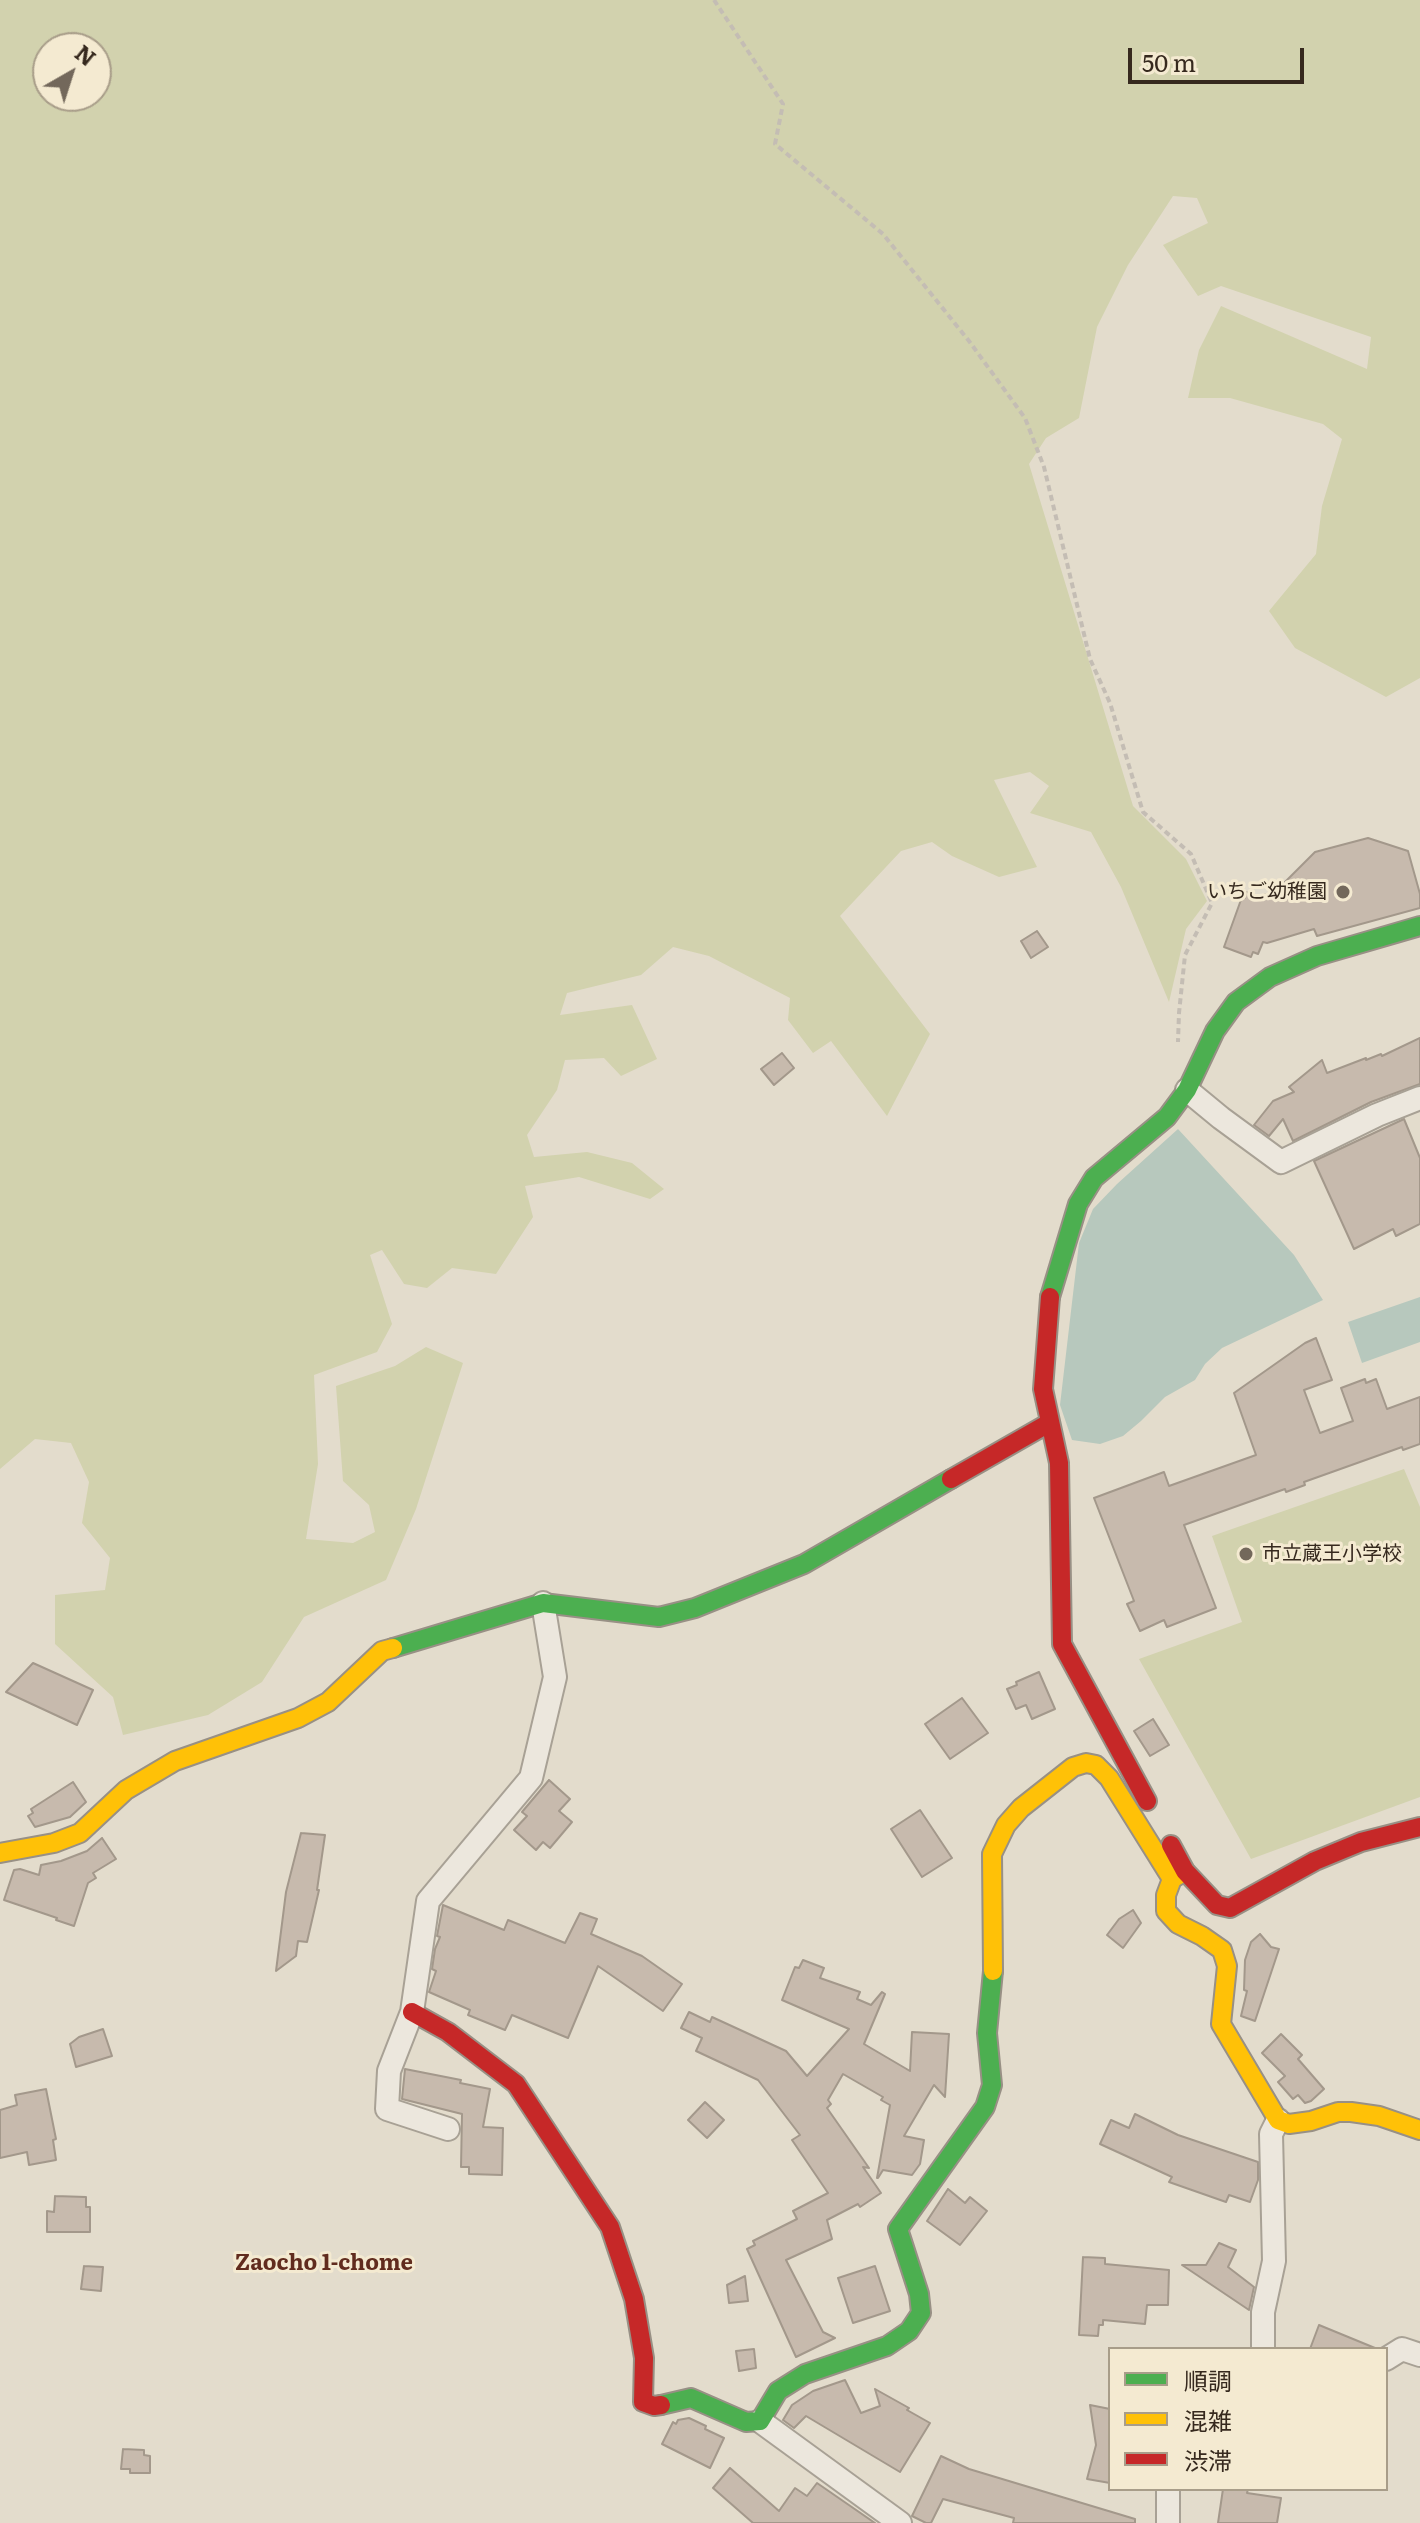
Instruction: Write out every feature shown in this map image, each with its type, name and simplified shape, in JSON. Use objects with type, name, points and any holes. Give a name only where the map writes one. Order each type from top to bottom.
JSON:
[{"type":"street","points":[[1179,1875],[1159,1823],[1062,1644],[1059,1463],[1043,1389],[1049,1301],[1078,1204],[1094,1178],[1167,1117],[1187,1090],[1215,1031],[1236,1002],[1270,977],[1317,956],[1420,926]]},
{"type":"street","points":[[1187,1090],[1281,1162],[1418,1106]]},
{"type":"street","points":[[0,1853],[54,1843],[80,1833],[126,1790],[175,1761],[298,1718],[328,1702],[382,1651],[543,1603],[659,1617],[695,1608],[804,1564],[1049,1423]]},
{"type":"street","points":[[448,2129],[387,2109],[389,2071],[412,2012],[428,1901],[531,1778],[555,1677],[543,1603]]},
{"type":"street","points":[[760,2421],[778,2391],[805,2374],[887,2346],[909,2331],[921,2313],[919,2294],[898,2229],[985,2107],[992,2085],[987,2033],[994,1956],[992,1854],[1006,1825],[1021,1808],[1073,1767],[1086,1763],[1096,1765],[1109,1778],[1179,1875],[1217,1905],[1230,1908],[1315,1861],[1361,1842],[1420,1827]]},
{"type":"street","points":[[1179,1875],[1166,1895],[1166,1911],[1178,1924],[1222,1950],[1227,1966],[1221,2024],[1278,2120],[1289,2124],[1338,2112],[1351,2112],[1379,2116],[1420,2130]]},
{"type":"street","points":[[412,2012],[448,2032],[516,2084],[610,2227],[634,2299],[644,2358],[643,2402],[654,2406],[691,2398],[746,2422],[760,2421],[900,2523]]},
{"type":"street","points":[[1263,2347],[1263,2312],[1274,2261],[1271,2134],[1278,2120]]},
{"type":"street","points":[[1388,2358],[1402,2349],[1420,2355]]},
{"type":"street","points":[[1168,2491],[1168,2523]]},
{"type":"path","points":[[714,0],[783,104],[775,144],[883,234],[969,341],[1025,418],[1044,467],[1090,659],[1110,703],[1143,812],[1191,854],[1212,903],[1185,955],[1178,1042]]},
{"type":"green space","points":[[0,0],[1420,0],[1420,678],[1386,697],[1295,648],[1269,611],[1316,554],[1322,506],[1342,439],[1323,424],[1230,398],[1188,398],[1199,350],[1221,306],[1367,369],[1371,337],[1221,286],[1198,296],[1163,245],[1208,223],[1197,198],[1173,196],[1128,265],[1097,327],[1079,418],[1046,438],[1029,464],[1133,806],[1186,859],[1207,901],[1186,929],[1169,1002],[1121,887],[1091,832],[1030,813],[1049,786],[1030,772],[994,780],[1037,867],[999,877],[952,856],[932,842],[901,851],[840,916],[930,1034],[887,1116],[831,1041],[813,1053],[788,1020],[790,998],[709,956],[673,947],[641,975],[567,993],[560,1015],[632,1005],[657,1059],[621,1076],[604,1058],[565,1060],[557,1090],[527,1135],[534,1157],[587,1152],[632,1163],[664,1189],[650,1199],[579,1177],[525,1186],[533,1217],[496,1274],[452,1268],[427,1288],[404,1284],[382,1250],[370,1255],[392,1324],[377,1352],[314,1375],[318,1464],[306,1539],[353,1543],[375,1532],[369,1505],[343,1481],[336,1386],[395,1366],[426,1347],[463,1363],[416,1509],[386,1580],[304,1617],[262,1682],[208,1715],[123,1735],[113,1697],[55,1644],[55,1595],[105,1590],[110,1558],[82,1523],[89,1482],[71,1443],[35,1439],[0,1469]]},
{"type":"green space","points":[[1404,1469],[1420,1507],[1420,1797],[1251,1859],[1139,1659],[1242,1622],[1212,1536]]},
{"type":"shaded area","points":[[1178,1129],[1294,1255],[1323,1300],[1222,1348],[1205,1364],[1195,1380],[1165,1397],[1123,1436],[1100,1444],[1072,1440],[1060,1405],[1079,1243],[1093,1209]]},
{"type":"shaded area","points":[[1420,1297],[1420,1342],[1362,1363],[1348,1322]]},
{"type":"building","points":[[1368,838],[1408,851],[1420,894],[1420,908],[1317,936],[1314,929],[1263,942],[1258,954],[1253,952],[1251,957],[1224,947],[1246,892],[1257,896],[1274,893],[1315,852]]},
{"type":"building","points":[[1037,931],[1048,947],[1031,958],[1021,941]]},
{"type":"building","points":[[1420,1038],[1420,1084],[1371,1102],[1293,1141],[1283,1119],[1269,1136],[1254,1125],[1273,1101],[1294,1092],[1289,1087],[1322,1060],[1327,1073],[1366,1058],[1382,1056]]},
{"type":"building","points":[[782,1053],[794,1068],[774,1085],[761,1069]]},
{"type":"building","points":[[1404,1119],[1420,1158],[1420,1224],[1396,1236],[1393,1229],[1354,1249],[1314,1161]]},
{"type":"building","points":[[1316,1338],[1332,1380],[1304,1390],[1320,1433],[1353,1421],[1341,1388],[1365,1379],[1366,1383],[1376,1379],[1387,1409],[1420,1397],[1420,1444],[1403,1450],[1402,1447],[1304,1482],[1305,1485],[1286,1492],[1285,1489],[1184,1525],[1216,1608],[1167,1627],[1164,1620],[1140,1631],[1127,1604],[1134,1601],[1094,1498],[1164,1472],[1169,1486],[1256,1455],[1234,1393]]},
{"type":"building","points":[[33,1663],[93,1690],[77,1725],[6,1692]]},
{"type":"building","points":[[1039,1672],[1055,1709],[1032,1719],[1026,1705],[1016,1709],[1007,1689]]},
{"type":"building","points":[[962,1698],[988,1733],[950,1759],[925,1724]]},
{"type":"building","points":[[1153,1719],[1169,1745],[1150,1756],[1134,1731]]},
{"type":"building","points":[[549,1780],[570,1799],[559,1811],[572,1822],[550,1848],[543,1842],[536,1850],[514,1830],[527,1816],[522,1812]]},
{"type":"building","points":[[73,1782],[86,1802],[70,1817],[35,1827],[28,1816],[33,1813],[31,1809]]},
{"type":"building","points":[[920,1810],[952,1858],[922,1877],[891,1829]]},
{"type":"building","points":[[301,1833],[325,1835],[319,1890],[307,1942],[298,1941],[296,1956],[276,1971],[286,1892]]},
{"type":"building","points":[[102,1838],[116,1859],[93,1873],[96,1878],[88,1883],[74,1926],[4,1900],[14,1870],[39,1875],[41,1865],[87,1851]]},
{"type":"building","points":[[443,1905],[504,1930],[508,1920],[565,1943],[580,1913],[597,1919],[591,1934],[642,1956],[682,1984],[663,2011],[598,1966],[568,2038],[512,2015],[505,2030],[468,2015],[470,2010],[429,1992],[436,1971],[432,1969],[440,1937],[437,1936]]},
{"type":"building","points":[[1133,1910],[1141,1923],[1123,1948],[1107,1935],[1119,1919]]},
{"type":"building","points":[[1260,1934],[1271,1947],[1279,1949],[1255,2021],[1241,2016],[1247,1991],[1244,1990],[1245,1960],[1251,1942]]},
{"type":"building","points":[[803,1960],[824,1968],[820,1978],[860,1992],[857,1999],[871,2005],[882,1992],[885,1994],[864,2044],[910,2071],[912,2032],[949,2034],[945,2097],[934,2085],[904,2136],[924,2140],[920,2164],[912,2175],[883,2170],[877,2178],[890,2105],[881,2100],[883,2097],[843,2074],[828,2100],[831,2104],[827,2108],[869,2168],[863,2167],[881,2193],[860,2207],[858,2204],[827,2220],[832,2239],[786,2260],[823,2332],[835,2338],[796,2357],[747,2249],[755,2245],[753,2241],[797,2219],[793,2211],[828,2193],[792,2140],[800,2135],[758,2080],[696,2051],[702,2038],[681,2028],[689,2012],[710,2022],[712,2017],[786,2051],[807,2076],[849,2029],[782,2000],[795,1967],[799,1968]]},
{"type":"building","points":[[103,2029],[112,2056],[76,2067],[70,2044],[79,2037]]},
{"type":"building","points":[[1281,2034],[1302,2055],[1298,2059],[1324,2089],[1311,2101],[1305,2103],[1298,2095],[1293,2099],[1278,2082],[1285,2076],[1262,2053]]},
{"type":"building","points":[[405,2069],[490,2089],[483,2127],[503,2128],[502,2175],[469,2174],[469,2167],[461,2167],[462,2114],[402,2099]]},
{"type":"building","points":[[46,2089],[56,2139],[53,2140],[56,2160],[29,2165],[27,2152],[0,2158],[0,2110],[17,2105],[15,2095]]},
{"type":"building","points":[[705,2102],[724,2120],[707,2138],[688,2120]]},
{"type":"building","points":[[1135,2114],[1178,2135],[1258,2162],[1258,2180],[1250,2202],[1229,2195],[1226,2202],[1169,2182],[1172,2177],[1100,2144],[1111,2120],[1129,2128]]},
{"type":"building","points":[[948,2189],[965,2203],[970,2197],[987,2211],[960,2245],[927,2221]]},
{"type":"building","points":[[55,2196],[86,2197],[86,2207],[90,2207],[90,2232],[47,2232],[47,2211],[54,2212]]},
{"type":"building","points":[[1219,2243],[1236,2250],[1228,2267],[1254,2287],[1249,2310],[1182,2265],[1206,2265]]},
{"type":"building","points":[[1083,2257],[1105,2258],[1105,2264],[1169,2270],[1168,2305],[1147,2305],[1145,2324],[1103,2320],[1098,2336],[1079,2335]]},
{"type":"building","points":[[84,2266],[103,2267],[101,2291],[81,2289]]},
{"type":"building","points":[[875,2266],[890,2311],[853,2323],[838,2278]]},
{"type":"building","points":[[745,2276],[748,2301],[729,2303],[727,2285]]},
{"type":"building","points":[[1319,2325],[1373,2347],[1311,2347]]},
{"type":"building","points":[[754,2349],[756,2368],[739,2371],[736,2351]]},
{"type":"building","points":[[845,2380],[861,2413],[880,2406],[875,2389],[930,2423],[900,2472],[806,2416],[794,2428],[783,2420],[792,2405],[813,2391]]},
{"type":"building","points":[[1090,2405],[1108,2409],[1108,2483],[1087,2479],[1096,2445]]},
{"type":"building","points":[[689,2418],[724,2438],[710,2468],[662,2444],[673,2422],[676,2424],[678,2420]]},
{"type":"building","points":[[123,2449],[144,2450],[144,2455],[150,2456],[150,2473],[130,2473],[130,2469],[121,2469]]},
{"type":"building","points":[[941,2456],[969,2469],[1135,2519],[1135,2523],[1013,2523],[1014,2518],[943,2499],[931,2523],[926,2523],[912,2516]]},
{"type":"building","points":[[730,2468],[779,2511],[795,2488],[807,2496],[817,2483],[875,2523],[753,2523],[713,2488]]},
{"type":"building","points":[[1223,2491],[1248,2491],[1281,2498],[1277,2523],[1218,2523]]},
{"type":"traffic: fast","points":[[1050,1297],[1078,1204],[1094,1178],[1167,1117],[1187,1090],[1215,1031],[1236,1002],[1270,977],[1317,956],[1420,926]]},
{"type":"traffic: fast","points":[[393,1648],[543,1603],[659,1617],[695,1608],[804,1564],[951,1479]]},
{"type":"traffic: fast","points":[[661,2405],[691,2398],[746,2422],[760,2421],[778,2391],[805,2374],[887,2346],[909,2331],[921,2313],[919,2294],[898,2229],[985,2107],[992,2085],[987,2033],[993,1971]]},
{"type":"traffic: slow","points":[[0,1853],[54,1843],[80,1833],[126,1790],[175,1761],[298,1718],[328,1702],[382,1651],[393,1648]]},
{"type":"traffic: slow","points":[[993,1971],[992,1854],[1006,1825],[1021,1808],[1073,1767],[1086,1763],[1096,1765],[1109,1778],[1172,1879]]},
{"type":"traffic: slow","points":[[1185,1871],[1172,1879],[1166,1895],[1166,1911],[1178,1924],[1222,1950],[1227,1966],[1221,2024],[1278,2120],[1289,2124],[1338,2112],[1351,2112],[1379,2116],[1420,2130]]},
{"type":"traffic: jam","points":[[1050,1297],[1043,1389],[1059,1463],[1062,1644],[1147,1801]]},
{"type":"traffic: jam","points":[[951,1479],[1049,1423]]},
{"type":"traffic: jam","points":[[1171,1845],[1185,1871],[1217,1905],[1230,1908],[1315,1861],[1361,1842],[1420,1827]]},
{"type":"traffic: jam","points":[[412,2012],[448,2032],[516,2084],[610,2227],[634,2299],[644,2358],[643,2402],[661,2405]]},
{"type":"place","name":"いちご幼稚園","points":[[1343,892]]},
{"type":"place","name":"市立蔵王小学校","points":[[1246,1554]]},
{"type":"district","name":"Zaocho 1-chome","points":[[324,2264]]}]
